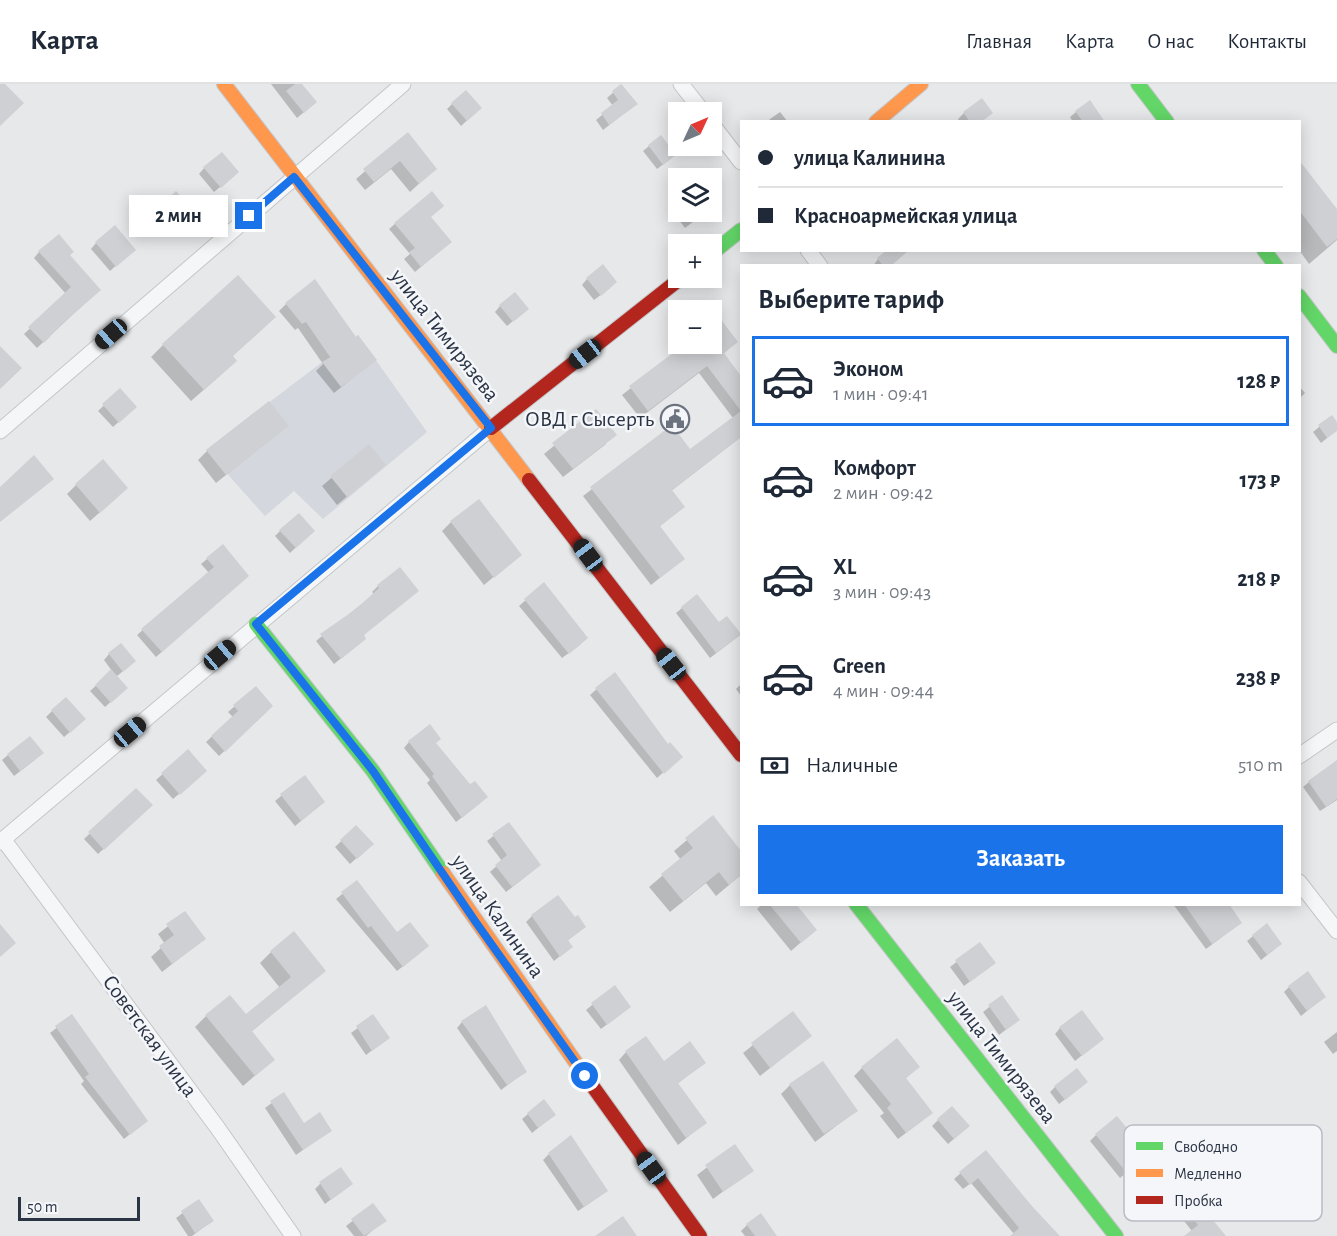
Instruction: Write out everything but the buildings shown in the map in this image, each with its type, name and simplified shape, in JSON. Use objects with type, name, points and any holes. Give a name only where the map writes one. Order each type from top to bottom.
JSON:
[{"type":"main road","name":"улица Тимирязева","points":[[224,84],[740,754]]},
{"type":"main road","points":[[878,120],[921,84]]},
{"type":"main road","points":[[1138,84],[1165,120]]},
{"type":"main road","points":[[722,245],[740,231]]},
{"type":"main road","points":[[491,428],[668,288]]},
{"type":"main road","points":[[1301,299],[1337,346]]},
{"type":"main road","name":"улица Калинина","points":[[256,624],[373,771],[475,921],[700,1236]]},
{"type":"main road","name":"улица Тимирязева","points":[[858,906],[1116,1236]]},
{"type":"street","points":[[0,431],[403,84]]},
{"type":"street","points":[[681,84],[695,102]]},
{"type":"street","points":[[722,137],[740,161]]},
{"type":"street","points":[[2,841],[256,624],[491,428]]},
{"type":"street","points":[[1301,755],[1337,730]]},
{"type":"street","name":"Советская улица","points":[[2,841],[217,1127],[293,1236]]},
{"type":"street","points":[[1301,885],[1337,931]]},
{"type":"shaded area","points":[[358,335],[427,432],[323,519],[294,491],[265,516],[206,450]]},
{"type":"traffic: fast","points":[[1138,84],[1165,120]]},
{"type":"traffic: fast","points":[[722,245],[740,231]]},
{"type":"traffic: fast","points":[[1266,252],[1274,264]]},
{"type":"traffic: fast","points":[[1301,299],[1337,346]]},
{"type":"traffic: fast","points":[[256,624],[373,771],[443,873]]},
{"type":"traffic: fast","points":[[858,906],[1116,1236]]},
{"type":"traffic: slow","points":[[224,84],[529,480]]},
{"type":"traffic: slow","points":[[878,120],[921,84]]},
{"type":"traffic: slow","points":[[443,873],[581,1070]]},
{"type":"traffic: jam","points":[[491,428],[668,288]]},
{"type":"traffic: jam","points":[[529,480],[740,754]]},
{"type":"traffic: jam","points":[[581,1070],[700,1236]]},
{"type":"place","name":"ОВД г Сысерть","points":[[675,419]]},
{"type":"route","points":[[249,216],[294,177],[491,428],[256,624],[373,771],[475,921],[585,1076]]}]
